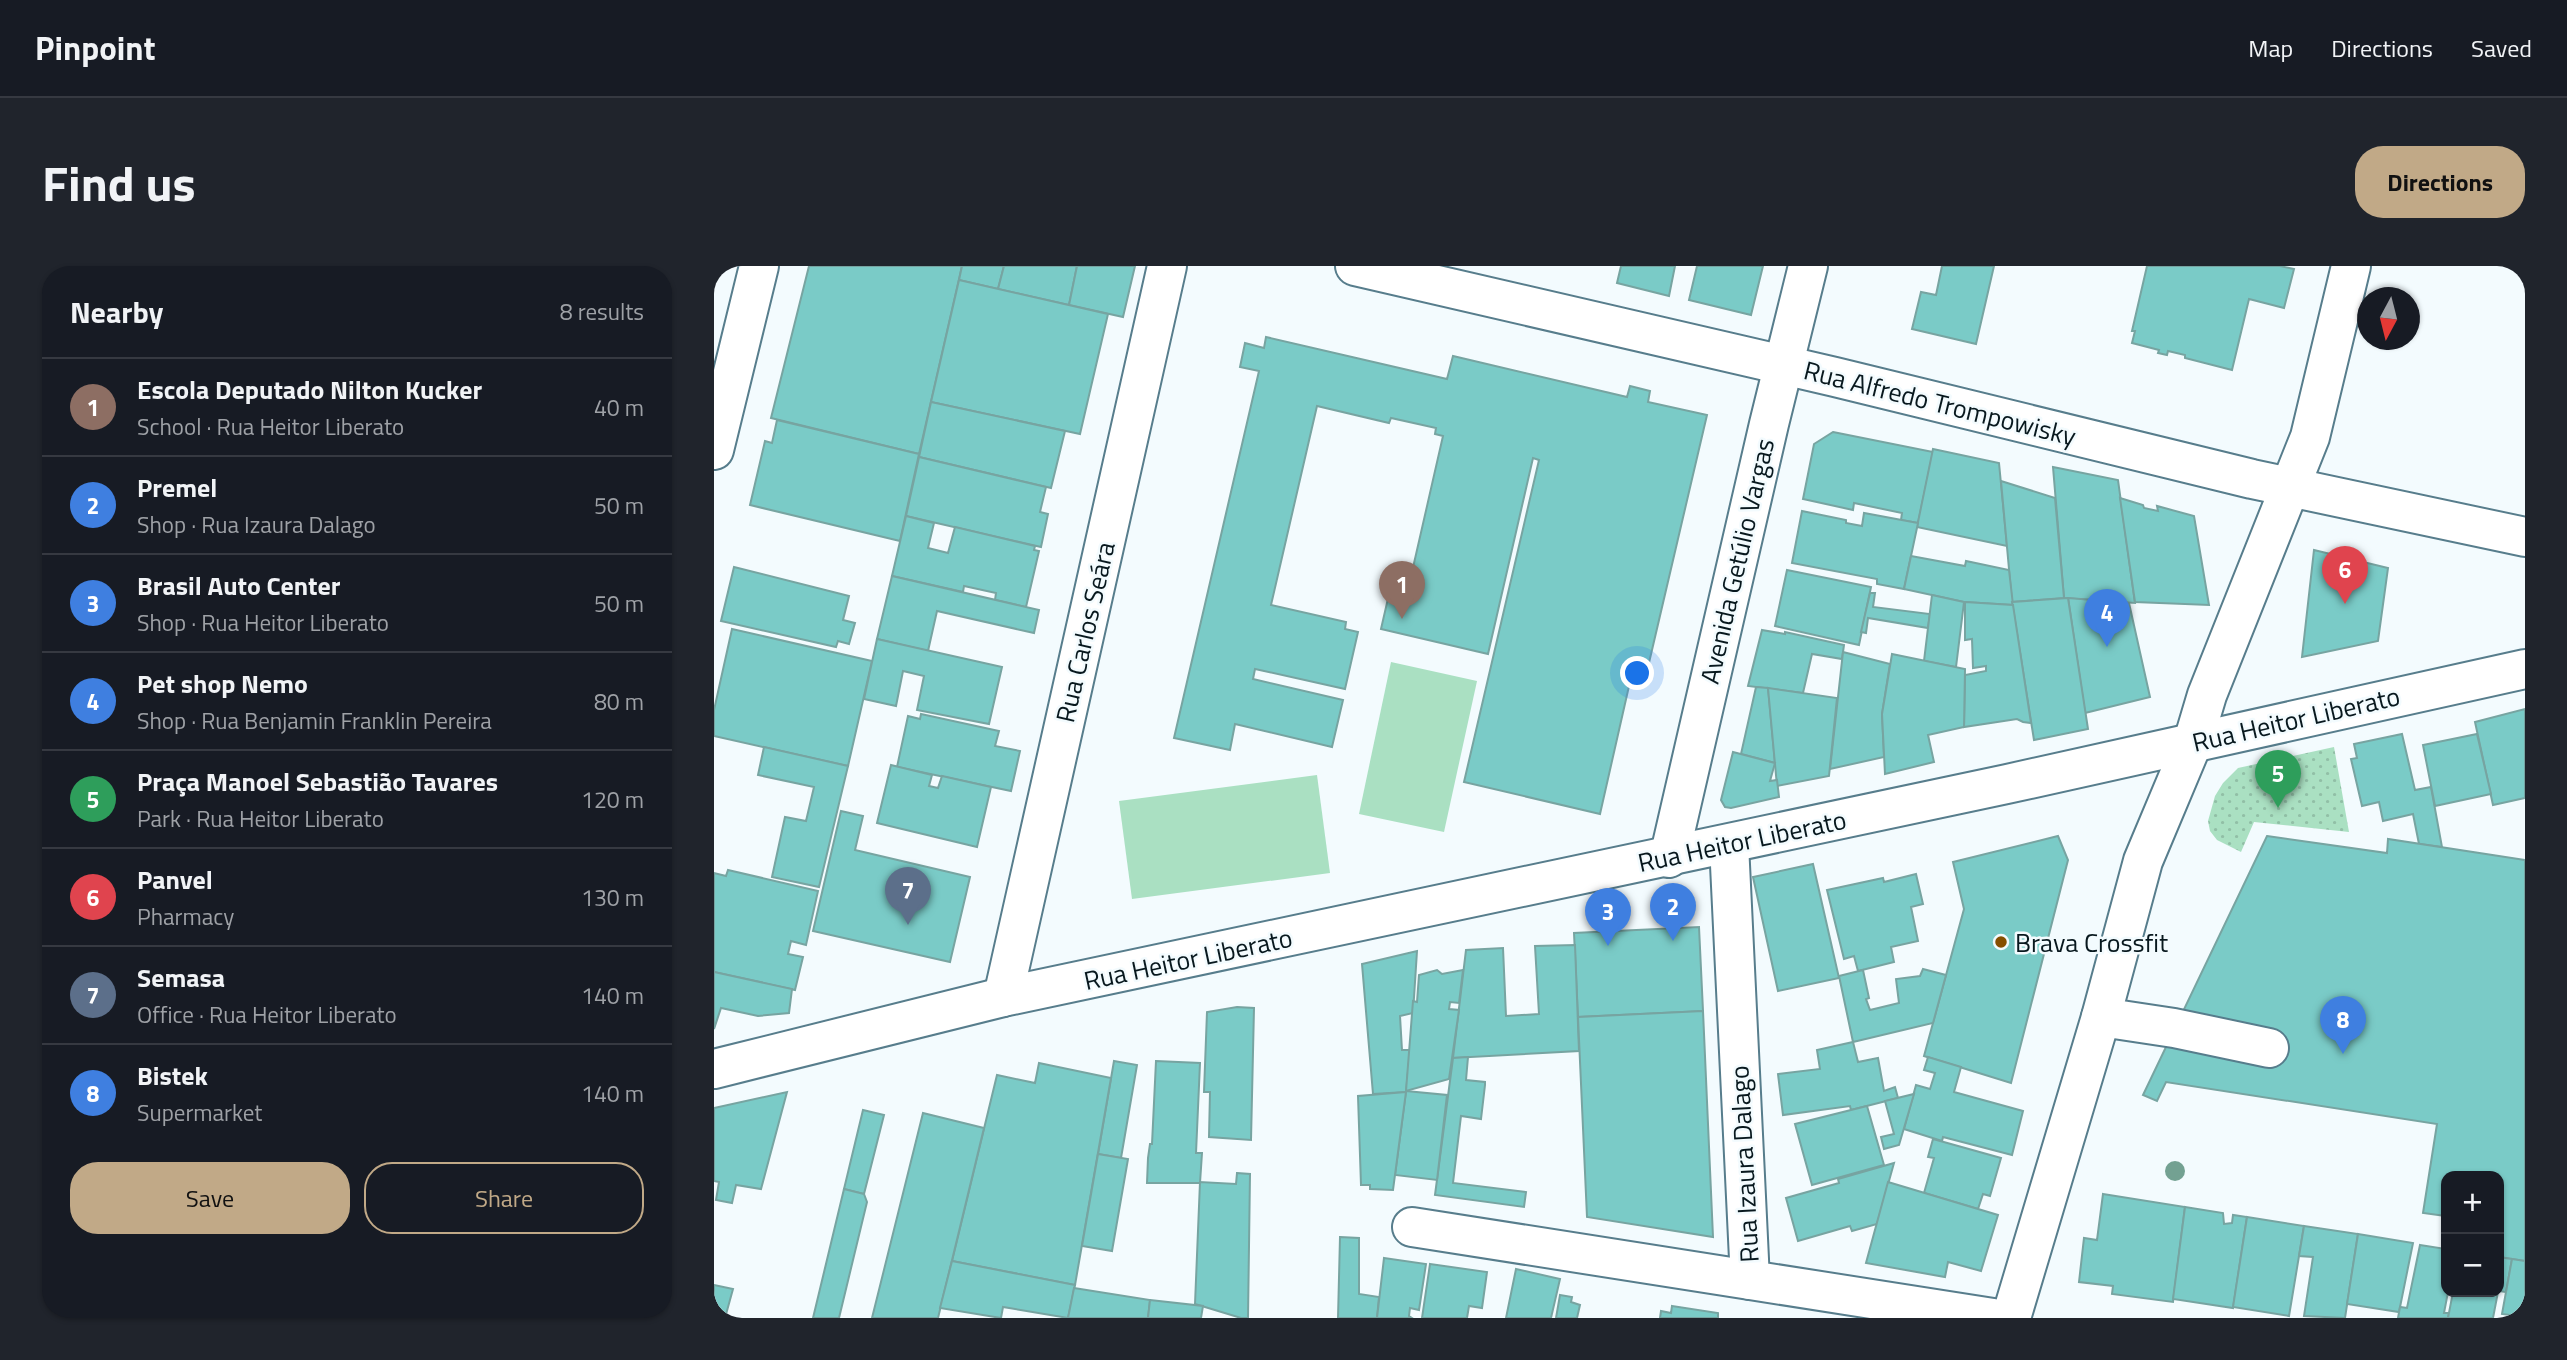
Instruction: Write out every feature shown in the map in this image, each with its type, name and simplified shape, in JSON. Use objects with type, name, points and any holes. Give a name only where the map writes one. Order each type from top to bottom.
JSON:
[{"type":"main road","points":[[714,450],[759,266]]},
{"type":"main road","name":"Rua Carlos Seára","points":[[1003,997],[1167,266]]},
{"type":"main road","name":"Rua Alfredo Trompowisky","points":[[1355,266],[2290,487],[2525,537]]},
{"type":"main road","name":"Avenida Getúlio Vargas","points":[[1668,858],[1808,266]]},
{"type":"main road","points":[[2011,1318],[2101,1017],[2143,861],[2193,742],[2207,695],[2310,437],[2351,266]]},
{"type":"main road","name":"Rua Heitor Liberato","points":[[714,1069],[1003,997],[1668,858],[2525,668]]},
{"type":"main road","name":"Rua Izaura Dalago","points":[[1728,845],[1750,1280],[1993,1318]]},
{"type":"main road","points":[[2101,1017],[2174,1028],[2269,1048]]},
{"type":"main road","points":[[1412,1227],[1750,1280]]},
{"type":"green space","points":[[1391,662],[1477,681],[1444,832],[1359,814]]},
{"type":"green space","points":[[2334,747],[2349,832],[2254,822],[2241,852],[2217,840],[2210,831],[2208,821],[2215,796],[2238,768]]},
{"type":"green space","points":[[1317,775],[1330,873],[1132,899],[1119,801]]},
{"type":"building","points":[[809,266],[962,266],[919,454],[771,418]]},
{"type":"building","points":[[962,266],[1004,266],[998,289],[959,280]]},
{"type":"building","points":[[1004,266],[1077,266],[1069,305],[998,289]]},
{"type":"building","points":[[1077,266],[1135,266],[1123,317],[1069,305]]},
{"type":"building","points":[[1621,266],[1675,266],[1669,296],[1617,283]]},
{"type":"building","points":[[1697,266],[1763,266],[1751,315],[1689,300]]},
{"type":"building","points":[[1942,266],[1994,266],[1976,344],[1912,329],[1921,292],[1936,295]]},
{"type":"building","points":[[2147,266],[2280,266],[2294,269],[2284,308],[2249,299],[2232,370],[2168,351],[2167,355],[2158,353],[2159,350],[2132,343],[2135,331],[2132,331]]},
{"type":"building","points":[[959,280],[1108,314],[1080,434],[931,402]]},
{"type":"building","points":[[1266,337],[1447,379],[1453,356],[1627,397],[1630,386],[1650,391],[1648,402],[1707,415],[1648,667],[1634,664],[1600,814],[1464,782],[1539,460],[1533,458],[1488,654],[1381,629],[1395,568],[1412,572],[1443,436],[1435,434],[1436,428],[1391,418],[1389,423],[1317,406],[1271,605],[1346,622],[1345,629],[1358,632],[1345,689],[1255,669],[1253,679],[1343,700],[1332,747],[1235,724],[1230,750],[1174,738],[1259,371],[1240,367],[1245,343],[1264,348]]},
{"type":"building","points":[[931,402],[1065,431],[1051,488],[919,457]]},
{"type":"building","points":[[777,420],[919,454],[900,541],[750,505],[765,441],[772,443]]},
{"type":"building","points":[[1833,432],[1933,452],[1918,523],[1901,520],[1902,513],[1854,503],[1853,510],[1803,499],[1814,444]]},
{"type":"building","points":[[1933,449],[1999,463],[2007,546],[1917,527]]},
{"type":"building","points":[[919,457],[1046,487],[1040,512],[1048,514],[1041,547],[906,516]]},
{"type":"building","points":[[2053,467],[2118,480],[2135,603],[2064,598]]},
{"type":"building","points":[[2001,481],[2055,498],[2064,598],[2012,602]]},
{"type":"building","points":[[2120,498],[2143,505],[2144,508],[2158,511],[2157,506],[2194,516],[2209,605],[2135,602]]},
{"type":"building","points":[[1802,511],[1862,526],[1864,513],[1918,523],[1904,589],[1877,584],[1877,579],[1792,563]]},
{"type":"building","points":[[906,516],[934,523],[928,548],[948,553],[955,527],[1035,546],[1034,550],[1039,551],[1026,607],[995,600],[996,593],[964,586],[963,592],[892,576]]},
{"type":"building","points":[[2314,550],[2388,568],[2378,641],[2302,657]]},
{"type":"building","points":[[1911,556],[1965,566],[1966,561],[2009,570],[2013,605],[1964,602],[1904,589]]},
{"type":"building","points":[[734,567],[849,596],[843,620],[855,623],[849,644],[838,641],[836,647],[721,621]]},
{"type":"building","points":[[1787,570],[1871,587],[1859,645],[1775,626]]},
{"type":"building","points":[[892,576],[1039,610],[1034,633],[937,611],[928,651],[877,639]]},
{"type":"building","points":[[1870,593],[1875,593],[1873,607],[1930,614],[1928,628],[1868,618],[1866,633],[1861,632]]},
{"type":"building","points":[[1932,595],[1964,602],[1956,667],[1924,661]]},
{"type":"building","points":[[2068,598],[2129,603],[2150,697],[2085,713]]},
{"type":"building","points":[[2068,598],[2088,729],[2034,740],[2012,602]]},
{"type":"building","points":[[1965,602],[2013,605],[2031,723],[2017,719],[1964,727],[1965,675],[1986,671],[1986,666],[1973,668],[1972,639],[1965,640]]},
{"type":"building","points":[[732,629],[872,661],[848,766],[714,736],[714,710]]},
{"type":"building","points":[[1762,630],[1785,632],[1844,645],[1842,659],[1812,654],[1803,693],[1748,686]]},
{"type":"building","points":[[877,639],[1002,667],[989,724],[917,710],[924,676],[903,671],[896,706],[864,699]]},
{"type":"building","points":[[1843,652],[1890,664],[1882,714],[1884,757],[1830,769]]},
{"type":"building","points":[[1892,654],[1965,669],[1964,727],[1928,735],[1934,762],[1885,774],[1882,714]]},
{"type":"building","points":[[1756,687],[1768,688],[1775,763],[1741,754]]},
{"type":"building","points":[[1768,688],[1837,698],[1829,776],[1777,786]]},
{"type":"building","points":[[2525,709],[2525,798],[2493,805],[2475,722]]},
{"type":"building","points":[[921,714],[999,731],[995,746],[1020,751],[1011,791],[897,767],[908,716],[920,719]]},
{"type":"building","points":[[2402,734],[2415,790],[2431,787],[2442,847],[2419,844],[2413,814],[2383,821],[2379,802],[2362,806],[2351,759],[2357,758],[2354,744]]},
{"type":"building","points":[[2477,734],[2491,794],[2435,806],[2423,745]]},
{"type":"building","points":[[764,747],[848,766],[819,887],[772,877],[785,817],[806,821],[814,787],[758,775]]},
{"type":"building","points":[[1733,752],[1775,763],[1770,781],[1777,780],[1779,797],[1725,807],[1721,800]]},
{"type":"building","points":[[891,765],[932,775],[929,786],[938,788],[942,776],[991,787],[977,847],[877,823]]},
{"type":"building","points":[[841,811],[863,816],[855,850],[970,877],[950,962],[813,931]]},
{"type":"building","name":"Brava Crossfit","points":[[2058,836],[2068,860],[2011,1083],[1924,1056],[1964,909],[1953,862]]},
{"type":"building","points":[[2267,836],[2387,853],[2388,839],[2525,860],[2525,1261],[2504,1258],[2504,1171],[2441,1171],[2441,1215],[2423,1213],[2437,1124],[2166,1082],[2157,1101],[2143,1095]]},
{"type":"building","points":[[1813,864],[1839,978],[1778,991],[1753,877]]},
{"type":"building","points":[[728,870],[818,891],[806,945],[791,941],[788,954],[803,957],[795,990],[714,972],[714,873],[726,876]]},
{"type":"building","points":[[1916,874],[1923,904],[1911,907],[1918,941],[1891,947],[1894,962],[1858,971],[1854,956],[1844,959],[1827,890],[1883,878],[1884,882]]},
{"type":"building","points":[[1699,927],[1703,1011],[1578,1017],[1574,933]]},
{"type":"building","points":[[1575,945],[1579,1051],[1453,1058],[1466,950],[1503,948],[1506,1016],[1539,1014],[1535,946]]},
{"type":"building","points":[[1417,951],[1413,1013],[1400,1016],[1402,1050],[1410,1050],[1406,1092],[1373,1094],[1362,964]]},
{"type":"building","points":[[1923,969],[1946,975],[1933,1023],[1853,1042],[1839,976],[1863,970],[1870,1010],[1899,1003],[1896,979],[1920,976]]},
{"type":"building","points":[[1437,970],[1442,974],[1463,970],[1459,1003],[1450,1002],[1449,1009],[1459,1010],[1449,1079],[1406,1091],[1413,1001],[1417,1002],[1419,975]]},
{"type":"building","points":[[714,972],[792,989],[789,1013],[758,1016],[721,1008],[714,1029]]},
{"type":"building","points":[[1237,1007],[1254,1008],[1251,1140],[1209,1137],[1210,1092],[1204,1092],[1207,1012]]},
{"type":"building","points":[[1703,1011],[1713,1237],[1587,1217],[1578,1017]]},
{"type":"building","points":[[1853,1042],[1858,1062],[1878,1058],[1884,1091],[1895,1087],[1898,1098],[1851,1110],[1850,1106],[1783,1115],[1778,1074],[1820,1069],[1817,1050]]},
{"type":"building","points":[[1468,1057],[1466,1080],[1485,1082],[1481,1119],[1461,1116],[1453,1183],[1526,1192],[1524,1207],[1435,1195],[1453,1058]]},
{"type":"building","points":[[1928,1057],[1961,1067],[1954,1092],[2023,1111],[2012,1155],[1943,1137],[1942,1141],[1904,1129],[1916,1085],[1930,1089],[1935,1073],[1924,1070]]},
{"type":"building","points":[[1114,1061],[1137,1065],[1121,1158],[1098,1154]]},
{"type":"building","points":[[1156,1061],[1200,1063],[1196,1153],[1202,1153],[1200,1183],[1147,1183],[1148,1158],[1152,1144]]},
{"type":"building","points":[[1039,1063],[1111,1078],[1075,1285],[952,1261],[997,1075],[1035,1083]]},
{"type":"building","points":[[1406,1091],[1447,1095],[1437,1180],[1395,1175]]},
{"type":"building","points":[[787,1092],[761,1189],[736,1185],[732,1203],[716,1200],[719,1182],[714,1181],[714,1108]]},
{"type":"building","points":[[1406,1092],[1393,1190],[1370,1189],[1370,1185],[1361,1185],[1358,1096]]},
{"type":"building","points":[[1914,1094],[1899,1145],[1884,1149],[1881,1137],[1894,1134],[1885,1101]]},
{"type":"building","points":[[1867,1106],[1884,1165],[1812,1185],[1795,1124]]},
{"type":"building","points":[[863,1110],[884,1115],[864,1194],[844,1189]]},
{"type":"building","points":[[923,1113],[984,1128],[938,1318],[872,1318]]},
{"type":"building","points":[[1933,1139],[2001,1158],[1990,1196],[1983,1194],[1978,1209],[1924,1193],[1934,1158],[1928,1157]]},
{"type":"building","points":[[1098,1154],[1128,1159],[1112,1251],[1082,1246]]},
{"type":"building","points":[[1894,1163],[1877,1224],[1852,1231],[1850,1226],[1798,1241],[1786,1198]]},
{"type":"building","points":[[1237,1173],[1250,1174],[1248,1318],[1195,1304],[1200,1182],[1236,1184]]},
{"type":"building","points":[[1888,1182],[1998,1215],[1981,1271],[1948,1262],[1945,1277],[1866,1263]]},
{"type":"building","points":[[844,1189],[864,1194],[867,1202],[839,1318],[813,1318]]},
{"type":"building","points":[[2103,1194],[2185,1207],[2173,1302],[2112,1294],[2113,1286],[2079,1282],[2084,1238],[2097,1240]]},
{"type":"building","points":[[2185,1207],[2223,1213],[2224,1224],[2232,1223],[2233,1215],[2247,1217],[2233,1308],[2173,1299]]},
{"type":"building","points":[[2247,1217],[2304,1226],[2289,1316],[2233,1307]]},
{"type":"building","points":[[2304,1226],[2358,1234],[2345,1318],[2304,1316],[2313,1257],[2299,1256]]},
{"type":"building","points":[[2358,1234],[2413,1243],[2399,1312],[2347,1304]]},
{"type":"building","points":[[1340,1237],[1359,1238],[1359,1294],[1379,1297],[1377,1318],[1338,1318]]},
{"type":"building","points":[[2420,1245],[2441,1248],[2441,1297],[2447,1297],[2444,1313],[2449,1313],[2448,1318],[2398,1318],[2400,1307],[2407,1308]]},
{"type":"building","points":[[1384,1258],[1426,1264],[1419,1310],[1410,1308],[1409,1316],[1412,1318],[1377,1318]]},
{"type":"building","points":[[2504,1258],[2512,1259],[2504,1292]]},
{"type":"building","points":[[2512,1259],[2525,1261],[2525,1317],[2502,1314]]},
{"type":"building","points":[[952,1261],[1075,1285],[1068,1318],[1003,1307],[1001,1318],[940,1308]]},
{"type":"building","points":[[1430,1264],[1487,1272],[1482,1308],[1469,1306],[1467,1318],[1422,1318]]},
{"type":"building","points":[[1516,1269],[1560,1279],[1551,1318],[1506,1318]]},
{"type":"building","points":[[714,1285],[733,1289],[725,1318],[714,1318]]},
{"type":"building","points":[[1074,1288],[1150,1300],[1148,1318],[1068,1318]]},
{"type":"building","points":[[1560,1295],[1572,1297],[1571,1302],[1580,1305],[1577,1318],[1556,1318]]},
{"type":"building","points":[[2452,1297],[2497,1297],[2493,1318],[2448,1318]]},
{"type":"building","points":[[1150,1300],[1203,1306],[1201,1318],[1148,1318]]},
{"type":"building","points":[[1672,1306],[1718,1313],[1718,1318],[1660,1318],[1661,1311],[1671,1313]]},
{"type":"place","name":"Panvel","points":[[2345,604]]},
{"type":"place","name":"Escola Deputado Nilton Kucker","points":[[1402,619]]},
{"type":"place","name":"Pet shop Nemo","points":[[2107,647]]},
{"type":"place","name":"Praça Manoel Sebastião Tavares","points":[[2278,808]]},
{"type":"place","name":"Semasa","points":[[908,925]]},
{"type":"place","name":"Premel","points":[[1673,941]]},
{"type":"place","name":"Brava Crossfit","points":[[2001,942]]},
{"type":"place","name":"Brasil Auto Center","points":[[1608,946]]},
{"type":"place","name":"Bistek","points":[[2343,1054]]}]
